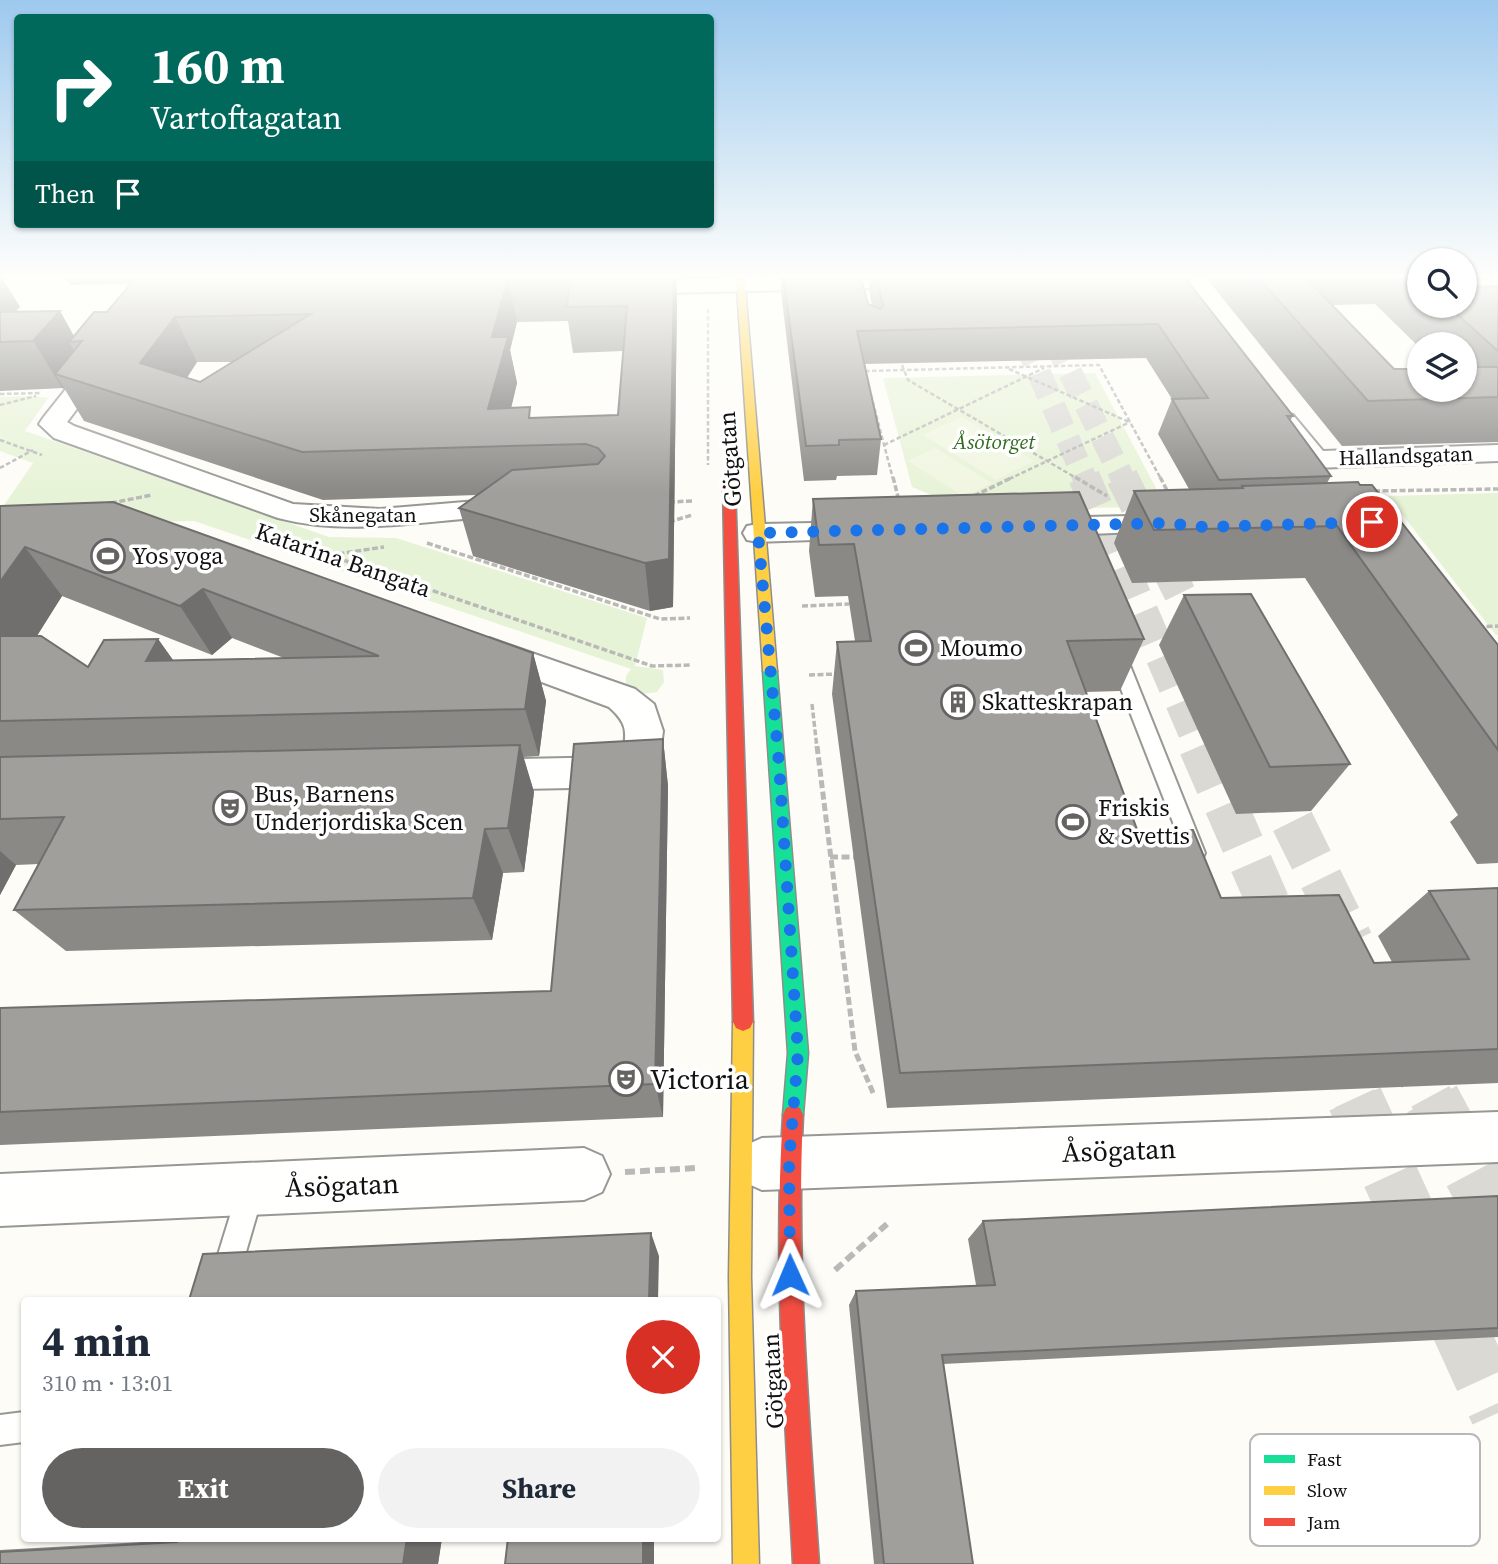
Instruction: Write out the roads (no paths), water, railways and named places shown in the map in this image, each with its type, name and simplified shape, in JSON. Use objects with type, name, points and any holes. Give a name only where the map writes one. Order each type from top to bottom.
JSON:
[{"type":"street","name":"Katarina Bangata","points":[[122,347],[58,428],[283,525]]},
{"type":"street","name":"Götgatan","points":[[746,347],[758,533],[779,764],[798,1053],[789,1162],[790,1275],[806,1564]]},
{"type":"street","name":"Hallandsgatan","points":[[1268,401],[1315,460],[1498,453]]},
{"type":"street","name":"Götgatan","points":[[728,469],[743,993],[740,1166],[746,1564]]},
{"type":"street","name":"Hallandsgatan","points":[[1361,488],[1367,482],[1388,475],[1498,472]]},
{"type":"street","name":"Skånegatan","points":[[283,525],[317,517],[425,515],[481,508],[544,506]]},
{"type":"street","points":[[758,533],[794,533],[895,520]]},
{"type":"street","points":[[1012,527],[1069,534],[1165,523],[1205,527]]},
{"type":"street","points":[[435,776],[623,772],[640,761],[644,745],[641,714],[622,698],[464,641]]},
{"type":"street","name":"Åsögatan","points":[[740,1166],[789,1162],[1498,1137]]},
{"type":"street","name":"Åsögatan","points":[[0,1200],[584,1174]]},
{"type":"lane","points":[[1110,638],[1202,871]]},
{"type":"lane","points":[[219,1297],[251,1189]]},
{"type":"lane","points":[[0,1430],[21,1427]]},
{"type":"tunnel","points":[[1028,347],[1085,479]]},
{"type":"tunnel","points":[[1058,347],[1123,479]]},
{"type":"tunnel","points":[[1084,477],[1201,748]]},
{"type":"tunnel","points":[[1122,477],[1205,644]]},
{"type":"tunnel","points":[[1200,746],[1287,946]]},
{"type":"tunnel","points":[[1264,764],[1352,942]]},
{"type":"tunnel","points":[[1328,1040],[1356,1101]]},
{"type":"tunnel","points":[[1400,1040],[1433,1101]]},
{"type":"tunnel","points":[[1355,1099],[1498,1413]]},
{"type":"tunnel","points":[[1432,1099],[1498,1223]]},
{"type":"place","name":"Yos yoga","points":[[108,556]]},
{"type":"place","name":"Moumo","points":[[916,648]]},
{"type":"place","name":"Skatteskrapan","points":[[958,702]]},
{"type":"place","name":"Bus, Barnens Underjordiska Scen","points":[[230,808]]},
{"type":"place","name":"Friskis & Svettis","points":[[1073,822]]},
{"type":"place","name":"Victoria","points":[[626,1079]]},
{"type":"park label","name":"Åsötorget","points":[[994,442]]}]
